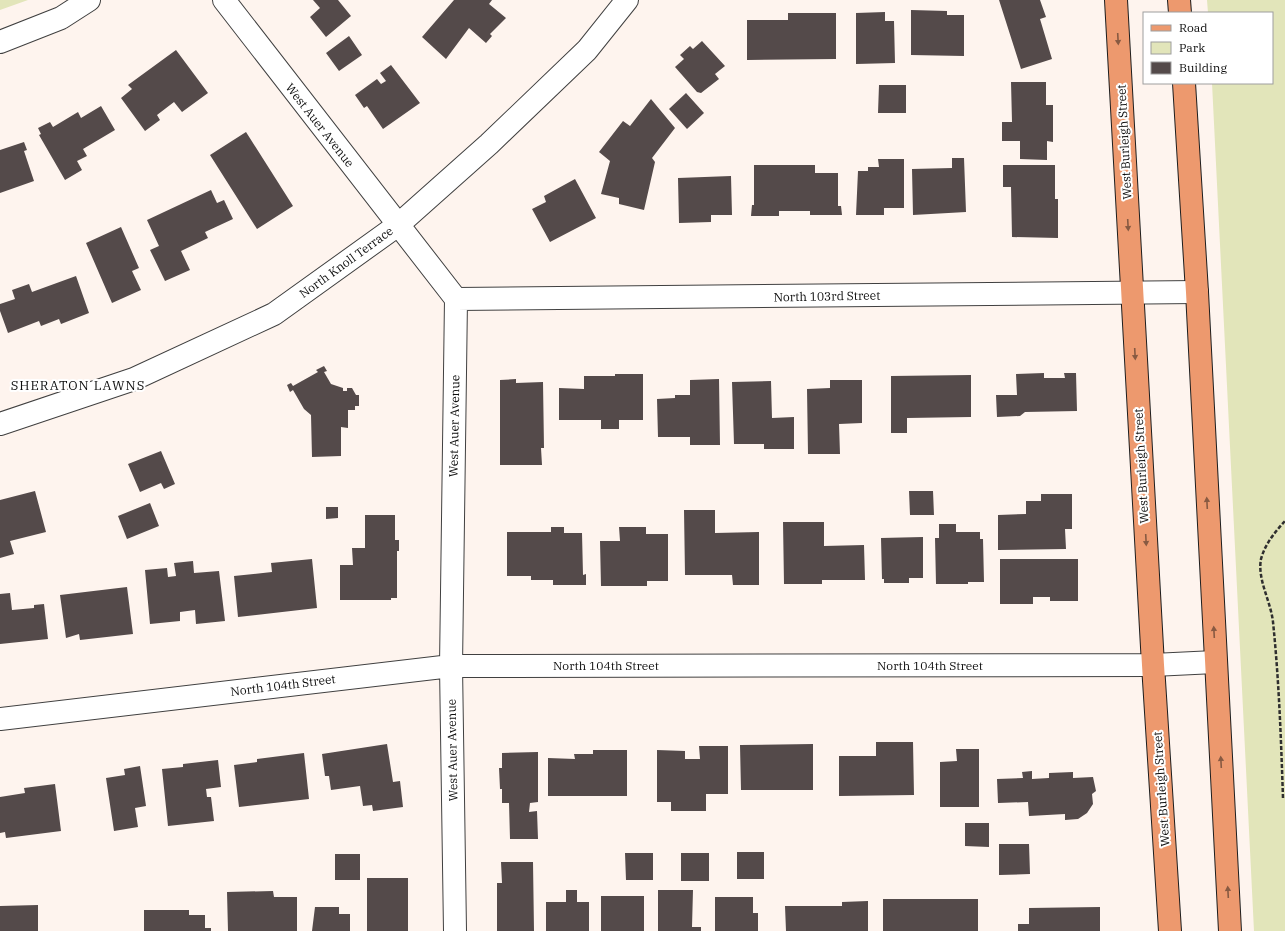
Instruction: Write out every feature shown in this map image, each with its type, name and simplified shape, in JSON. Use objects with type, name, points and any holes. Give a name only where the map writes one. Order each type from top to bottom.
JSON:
[{"type":"main road","name":"West Burleigh Street","points":[[1116,0],[1153,665],[1170,931]]},
{"type":"main road","points":[[1179,0],[1180,12]]},
{"type":"main road","points":[[1184,84],[1197,292],[1230,931]]},
{"type":"street","points":[[0,42],[61,18],[89,0]]},
{"type":"street","name":"West Auer Avenue","points":[[224,0],[456,299],[450,666],[455,931]]},
{"type":"street","name":"North Knoll Terrace","points":[[0,424],[134,379],[274,314],[398,225],[489,144],[587,50],[627,0]]},
{"type":"street","name":"North 103rd Street","points":[[456,299],[1197,292]]},
{"type":"street","name":"North 104th Street","points":[[0,719],[450,666],[1153,665],[1215,662]]},
{"type":"path","points":[[1283,798],[1280,716],[1273,619],[1262,576],[1261,560],[1266,546],[1285,521]]},
{"type":"green space","points":[[0,0],[28,0],[0,10]]},
{"type":"green space","points":[[1207,0],[1285,0],[1285,931],[1254,931],[1212,84],[1273,84],[1273,12],[1208,12]]},
{"type":"building","points":[[313,0],[338,0],[351,16],[326,37],[310,17],[320,8]]},
{"type":"building","points":[[454,0],[492,0],[489,4],[506,18],[490,34],[492,36],[486,43],[469,28],[446,59],[422,37]]},
{"type":"building","points":[[999,0],[1040,0],[1046,17],[1040,19],[1052,59],[1021,69]]},
{"type":"building","points":[[911,10],[947,11],[947,15],[964,15],[964,56],[911,55]]},
{"type":"building","points":[[885,12],[885,21],[894,21],[895,63],[856,64],[856,13]]},
{"type":"building","points":[[788,13],[836,13],[836,59],[747,60],[747,20],[788,20]]},
{"type":"building","points":[[349,36],[362,55],[339,71],[326,53]]},
{"type":"building","points":[[702,41],[725,66],[715,74],[719,79],[701,93],[697,92],[675,67],[684,59],[680,55],[690,46],[693,49]]},
{"type":"building","points":[[176,50],[208,93],[182,112],[174,102],[157,115],[160,120],[145,131],[121,98],[132,89],[128,85]]},
{"type":"building","points":[[391,65],[420,103],[383,129],[367,106],[364,108],[355,95],[377,79],[381,84],[386,81],[380,73]]},
{"type":"building","points":[[1011,82],[1046,82],[1046,105],[1053,105],[1053,142],[1047,141],[1047,160],[1020,159],[1020,141],[1002,141],[1002,122],[1012,122]]},
{"type":"building","points":[[879,85],[906,85],[906,113],[878,113]]},
{"type":"building","points":[[686,93],[704,113],[687,129],[669,109]]},
{"type":"building","points":[[651,99],[675,128],[652,158],[655,162],[644,210],[619,204],[619,198],[601,194],[610,161],[599,152],[623,121],[630,126]]},
{"type":"building","points":[[101,106],[115,130],[83,149],[87,156],[77,161],[82,170],[65,180],[39,135],[41,134],[38,128],[50,122],[53,127],[78,112],[81,118]]},
{"type":"building","points":[[246,132],[293,206],[257,229],[210,155]]},
{"type":"building","points":[[24,142],[27,150],[24,151],[34,181],[0,193],[0,150]]},
{"type":"building","points":[[952,158],[964,158],[966,212],[913,215],[912,169],[952,168]]},
{"type":"building","points":[[878,159],[904,159],[904,208],[884,208],[884,215],[856,215],[858,171],[868,171],[868,167],[879,167]]},
{"type":"building","points":[[754,165],[815,165],[815,173],[838,173],[838,206],[841,206],[842,215],[810,215],[810,211],[779,211],[779,216],[751,216],[752,205],[754,205]]},
{"type":"building","points":[[1003,165],[1055,165],[1055,199],[1058,199],[1058,238],[1012,237],[1011,187],[1003,187]]},
{"type":"building","points":[[731,176],[732,215],[711,215],[711,222],[679,223],[678,178]]},
{"type":"building","points":[[575,179],[596,218],[550,242],[532,209],[546,202],[544,196]]},
{"type":"building","points":[[211,190],[217,203],[224,200],[233,219],[205,232],[208,238],[181,251],[190,270],[165,281],[150,250],[159,246],[147,220]]},
{"type":"building","points":[[121,227],[139,268],[132,271],[141,290],[112,303],[86,243]]},
{"type":"building","points":[[76,276],[89,313],[61,324],[59,319],[41,326],[39,321],[8,333],[0,311],[0,304],[15,299],[12,290],[29,284],[32,292]]},
{"type":"building","points":[[324,366],[327,371],[324,372],[331,384],[343,388],[343,391],[347,391],[347,388],[352,388],[356,395],[359,395],[359,406],[355,406],[355,410],[348,410],[348,428],[341,427],[341,456],[312,457],[311,415],[304,409],[293,390],[290,392],[287,385],[291,383],[293,386],[318,372],[316,370]]},
{"type":"building","points":[[1044,373],[1044,378],[1065,378],[1064,373],[1076,373],[1077,411],[1025,412],[1020,416],[997,417],[996,395],[1017,395],[1016,374]]},
{"type":"building","points":[[615,374],[643,374],[643,420],[619,420],[619,429],[601,429],[601,420],[559,420],[559,388],[584,389],[584,376],[615,376]]},
{"type":"building","points":[[971,375],[971,417],[907,418],[907,433],[891,433],[891,376]]},
{"type":"building","points":[[516,379],[516,383],[543,382],[544,448],[541,448],[542,465],[500,465],[500,380]]},
{"type":"building","points":[[719,379],[720,445],[690,445],[690,437],[658,437],[657,399],[675,398],[675,395],[690,395],[690,380]]},
{"type":"building","points":[[830,380],[862,380],[862,423],[839,424],[840,454],[808,454],[807,389],[830,388]]},
{"type":"building","points":[[771,381],[772,418],[794,417],[794,449],[764,449],[764,444],[734,444],[732,382]]},
{"type":"building","points":[[161,451],[175,484],[164,489],[161,483],[140,492],[128,464]]},
{"type":"building","points":[[35,491],[46,532],[10,541],[14,554],[0,558],[0,500]]},
{"type":"building","points":[[909,491],[933,491],[934,515],[910,515]]},
{"type":"building","points":[[1041,494],[1072,494],[1072,529],[1065,529],[1066,549],[998,550],[998,515],[1026,514],[1026,501],[1041,501]]},
{"type":"building","points":[[150,503],[159,526],[127,539],[118,516]]},
{"type":"building","points":[[326,507],[338,507],[338,518],[326,519]]},
{"type":"building","points":[[684,510],[715,510],[715,533],[759,532],[759,585],[733,585],[732,575],[685,575]]},
{"type":"building","points":[[365,515],[395,515],[395,540],[399,540],[399,551],[397,551],[397,598],[391,598],[391,600],[340,600],[340,565],[353,565],[352,548],[365,548]]},
{"type":"building","points":[[783,522],[824,522],[824,546],[864,545],[865,580],[822,580],[822,584],[784,584]]},
{"type":"building","points":[[939,524],[956,524],[956,532],[980,532],[980,539],[983,539],[984,582],[968,582],[968,584],[936,584],[935,538],[939,538]]},
{"type":"building","points":[[551,527],[564,527],[564,533],[582,533],[583,575],[586,574],[586,585],[553,585],[553,580],[531,580],[531,576],[507,576],[507,532],[551,532]]},
{"type":"building","points":[[619,527],[646,527],[646,534],[668,534],[668,581],[647,581],[647,586],[601,586],[600,541],[620,541]]},
{"type":"building","points":[[923,537],[923,578],[909,578],[909,583],[884,583],[884,579],[882,579],[881,538]]},
{"type":"building","points":[[312,559],[317,608],[238,617],[234,576],[272,572],[271,563]]},
{"type":"building","points":[[1000,559],[1078,559],[1078,601],[1050,601],[1050,597],[1033,597],[1033,604],[1000,604]]},
{"type":"building","points":[[193,561],[194,573],[219,571],[225,621],[196,624],[195,610],[180,612],[180,621],[150,624],[145,570],[167,568],[168,577],[176,576],[174,563]]},
{"type":"building","points":[[127,587],[133,634],[80,640],[79,634],[66,638],[60,595]]},
{"type":"building","points":[[10,593],[12,610],[34,608],[34,605],[44,604],[48,639],[0,644],[0,594]]},
{"type":"building","points":[[876,742],[913,742],[914,795],[839,796],[839,756],[876,756]]},
{"type":"building","points":[[387,744],[393,782],[400,781],[403,807],[373,811],[372,805],[363,806],[360,786],[331,790],[329,776],[325,776],[322,754]]},
{"type":"building","points":[[813,744],[813,790],[741,790],[740,745]]},
{"type":"building","points":[[699,746],[728,746],[728,794],[706,794],[706,811],[671,811],[671,802],[657,802],[657,750],[685,751],[685,759],[700,759]]},
{"type":"building","points":[[956,749],[979,749],[979,807],[940,807],[940,762],[957,761]]},
{"type":"building","points":[[593,750],[627,750],[627,796],[548,796],[548,758],[575,759],[574,754],[593,754]]},
{"type":"building","points":[[538,752],[538,802],[530,803],[529,812],[537,811],[538,839],[510,839],[509,803],[502,803],[502,789],[500,789],[499,768],[502,768],[502,753]]},
{"type":"building","points":[[304,753],[309,799],[239,807],[234,765],[257,762],[257,759]]},
{"type":"building","points":[[218,760],[221,787],[206,789],[207,797],[211,797],[214,821],[168,826],[162,769],[183,767],[183,764]]},
{"type":"building","points":[[140,766],[146,806],[135,808],[138,827],[114,831],[106,778],[125,775],[124,769]]},
{"type":"building","points":[[1032,771],[1032,779],[1049,778],[1049,773],[1073,772],[1073,778],[1093,777],[1096,791],[1092,794],[1093,804],[1087,813],[1078,819],[1065,820],[1065,814],[1029,816],[1028,802],[998,803],[997,779],[1023,778],[1022,772]]},
{"type":"building","points":[[55,784],[61,831],[6,838],[5,832],[0,833],[0,797],[25,793],[24,788]]},
{"type":"building","points":[[965,823],[989,823],[989,847],[965,846]]},
{"type":"building","points":[[999,844],[1029,844],[1030,874],[999,875]]},
{"type":"building","points":[[737,852],[764,852],[764,879],[737,879]]},
{"type":"building","points":[[625,853],[653,853],[653,880],[626,880]]},
{"type":"building","points":[[681,853],[709,853],[709,881],[681,881]]},
{"type":"building","points":[[335,854],[360,854],[360,880],[335,880]]},
{"type":"building","points":[[501,862],[533,862],[534,931],[497,931],[497,883],[502,883]]},
{"type":"building","points":[[367,878],[408,878],[408,931],[367,931]]},
{"type":"building","points":[[566,890],[577,890],[577,902],[589,902],[589,931],[546,931],[546,902],[566,902]]},
{"type":"building","points":[[658,890],[693,890],[692,927],[701,927],[701,931],[658,931]]},
{"type":"building","points":[[273,891],[274,897],[297,897],[297,931],[228,931],[227,892]]},
{"type":"building","points":[[601,896],[644,896],[644,931],[601,931]]},
{"type":"building","points":[[715,897],[753,897],[753,913],[758,913],[758,931],[715,931]]},
{"type":"building","points":[[883,899],[978,899],[978,931],[883,931]]},
{"type":"building","points":[[868,901],[868,931],[786,931],[785,906],[842,906],[842,902]]},
{"type":"building","points":[[38,905],[38,931],[0,931],[0,906]]},
{"type":"building","points":[[315,907],[339,907],[339,914],[350,914],[350,931],[312,931]]},
{"type":"building","points":[[1100,907],[1100,931],[1018,931],[1018,924],[1029,924],[1029,908]]},
{"type":"building","points":[[144,910],[189,910],[189,915],[205,915],[205,928],[211,928],[211,931],[144,931]]},
{"type":"district","name":"SHERATON LAWNS","points":[[78,385]]}]
